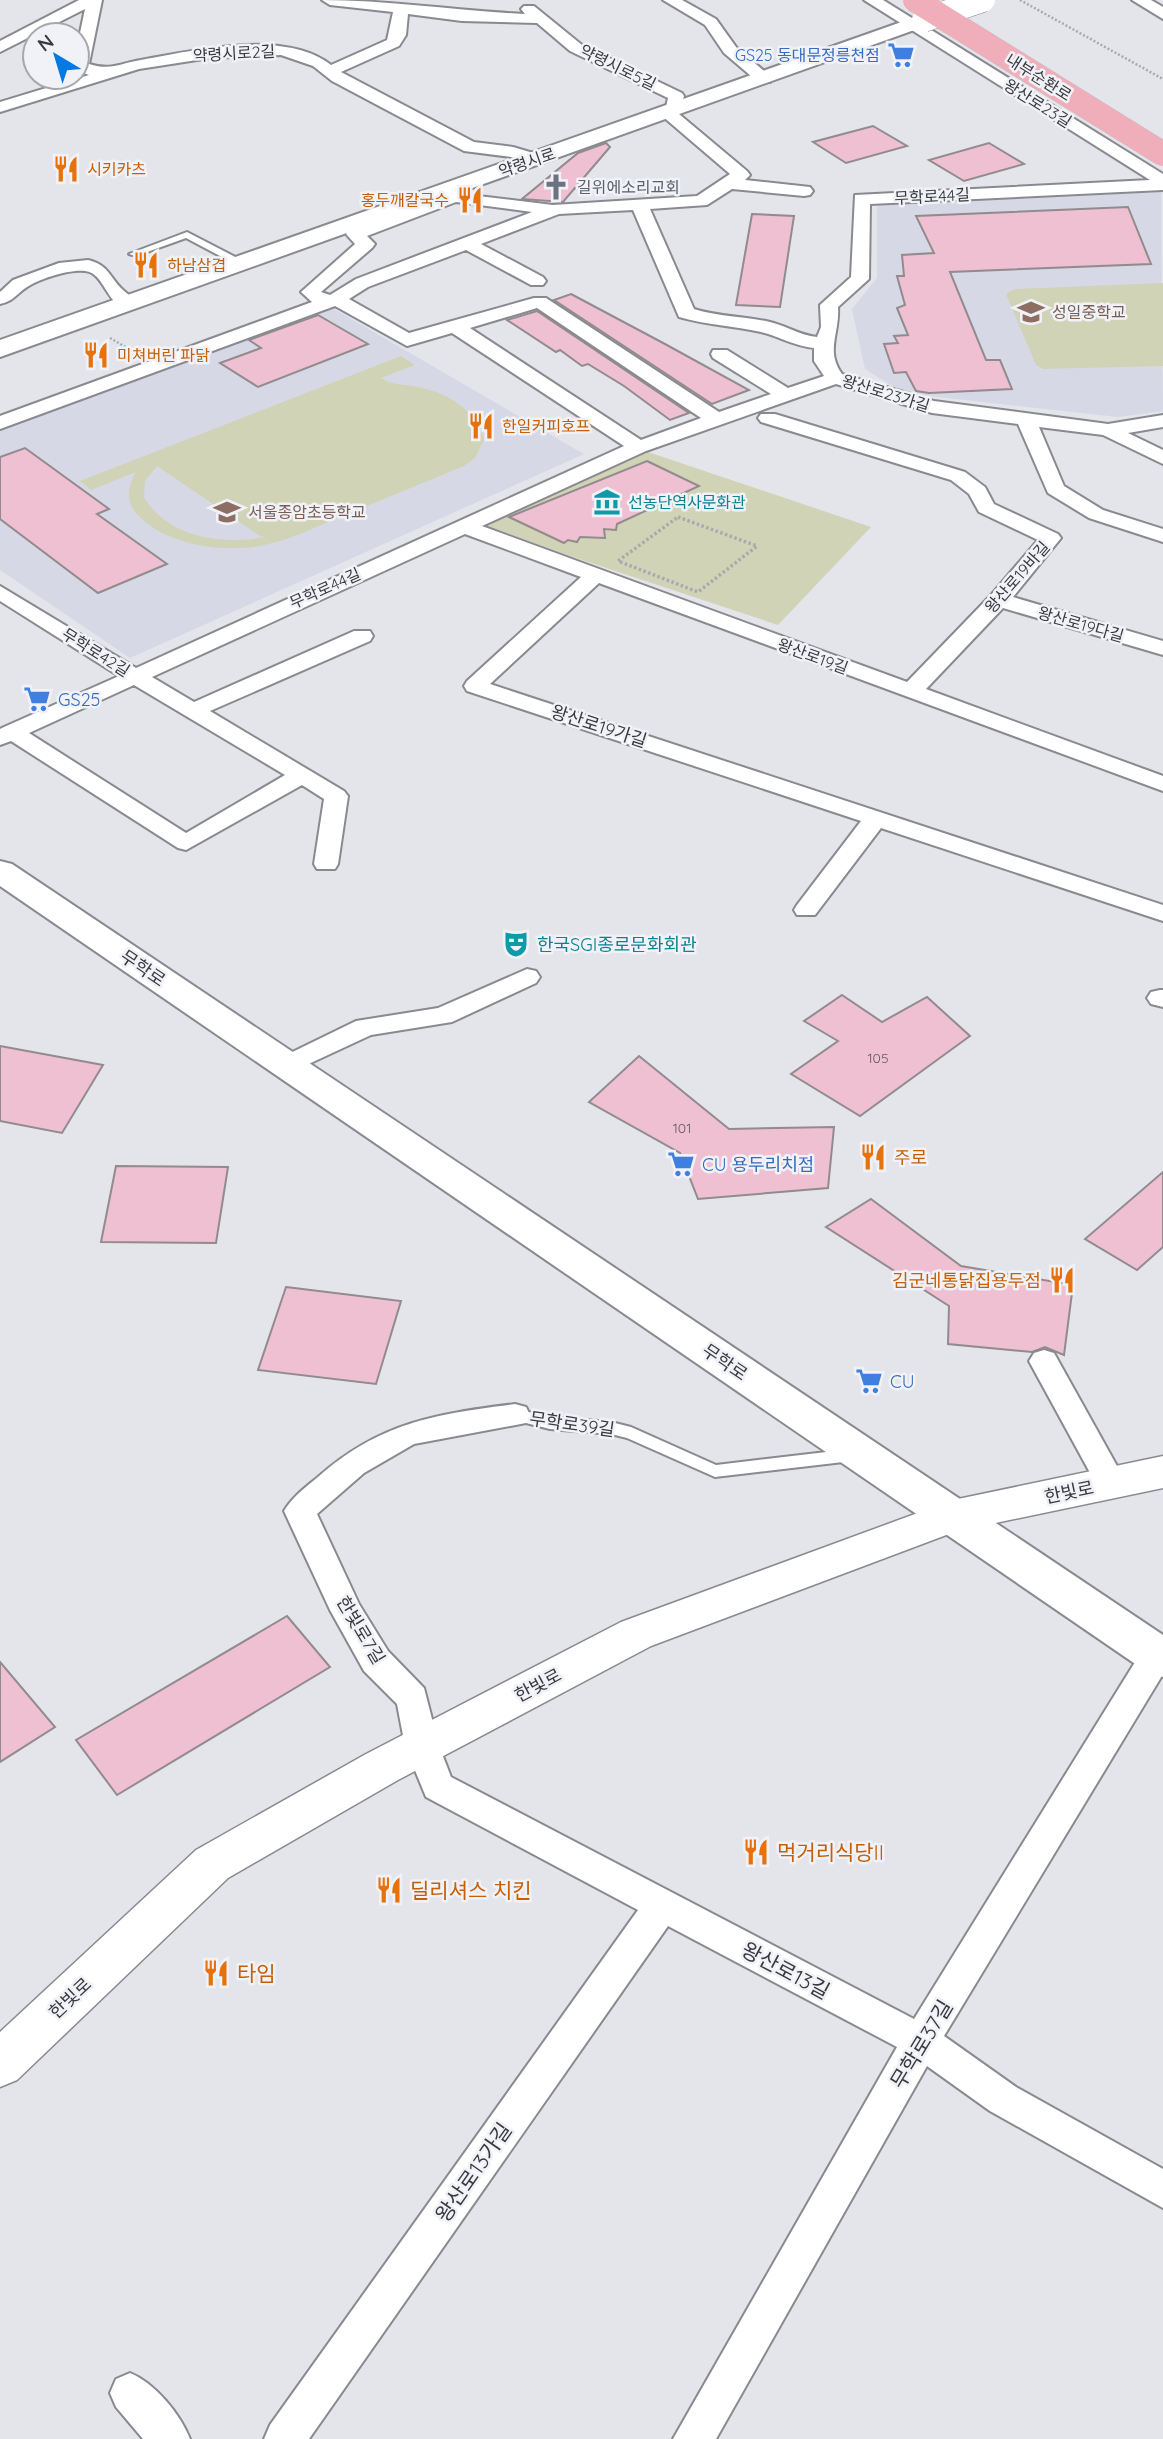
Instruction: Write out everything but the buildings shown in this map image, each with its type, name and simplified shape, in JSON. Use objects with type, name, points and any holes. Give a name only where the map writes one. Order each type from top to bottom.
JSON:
[{"type":"highway","points":[[957,0],[996,23]]},
{"type":"highway","name":"내부순환로","points":[[917,15],[1163,154]]},
{"type":"main road","name":"약령시로","points":[[0,349],[240,263],[443,195],[534,159],[764,79],[917,15],[983,0]]},
{"type":"main road","name":"무학로","points":[[0,871],[1160,1657]]},
{"type":"street","points":[[0,47],[93,0]]},
{"type":"street","points":[[93,0],[82,67],[104,74]]},
{"type":"street","points":[[330,0],[462,16],[543,19]]},
{"type":"street","name":"약령시로5길","points":[[518,0],[576,48],[676,96],[671,111]]},
{"type":"street","points":[[671,0],[710,22],[730,50],[764,79]]},
{"type":"street","name":"왕산로23길","points":[[872,0],[917,15],[1163,183]]},
{"type":"street","points":[[1143,2],[1163,0]]},
{"type":"street","points":[[1143,2],[1163,14]]},
{"type":"street","points":[[330,72],[393,43],[398,35],[401,9]]},
{"type":"street","name":"약령시로2길","points":[[0,107],[104,74],[171,58],[282,50],[300,54],[470,147],[513,152],[534,159]]},
{"type":"street","points":[[443,195],[556,209],[701,201],[741,175],[671,111]]},
{"type":"street","points":[[728,183],[803,191]]},
{"type":"street","name":"무학로44길","points":[[824,343],[830,327],[829,305],[860,279],[861,199],[1163,183]]},
{"type":"street","name":"약령시로","points":[[331,301],[310,292],[366,244],[355,234],[443,195]]},
{"type":"street","points":[[639,204],[686,313],[713,321],[767,327],[795,340],[824,343]]},
{"type":"street","points":[[0,423],[331,301],[362,283],[556,209]]},
{"type":"street","points":[[465,242],[537,281]]},
{"type":"street","points":[[0,299],[12,294],[19,284],[65,267],[88,265],[101,271],[115,293],[128,302]]},
{"type":"street","points":[[331,301],[407,340],[540,302],[717,420]]},
{"type":"street","points":[[454,326],[639,447]]},
{"type":"street","name":"왕산로23가길","points":[[824,343],[823,361],[835,378],[932,407],[1108,430],[1163,421]]},
{"type":"street","points":[[720,354],[787,396]]},
{"type":"street","name":"무학로44길","points":[[6,735],[639,447],[835,378]]},
{"type":"street","name":"왕산로19바길","points":[[768,418],[958,476],[978,491],[986,508],[1051,538],[999,600],[910,692]]},
{"type":"street","points":[[1027,421],[1055,489],[1096,514],[1163,536]]},
{"type":"street","name":"왕산로23가길","points":[[1108,430],[1163,458]]},
{"type":"street","name":"왕산로19길","points":[[463,526],[1163,784]]},
{"type":"street","name":"왕산로19가길","points":[[595,575],[475,686],[1163,913]]},
{"type":"street","name":"무학로42길","points":[[0,592],[133,676],[336,796],[326,864]]},
{"type":"street","name":"왕산로19다길","points":[[999,600],[1163,648]]},
{"type":"street","points":[[192,711],[362,636]]},
{"type":"street","name":"무학로44길","points":[[6,735],[186,843],[301,776]]},
{"type":"street","points":[[806,910],[877,817]]},
{"type":"street","points":[[287,1065],[365,1027],[443,1016],[527,977]]},
{"type":"street","points":[[1044,1361],[1111,1483]]},
{"type":"street","name":"무학로39길","points":[[300,1511],[341,1472],[391,1441],[439,1427],[514,1415]]},
{"type":"street","name":"한빛로","points":[[0,2064],[212,1864],[422,1746],[636,1634],[953,1516],[1163,1472]]},
{"type":"street","name":"한빛로7길","points":[[300,1511],[345,1609],[376,1661],[412,1698],[422,1746]]},
{"type":"street","name":"무학로37길","points":[[694,2439],[921,2041],[1160,1657]]},
{"type":"street","name":"왕산로13길","points":[[422,1746],[438,1787],[921,2041],[1003,2099],[1163,2190]]},
{"type":"street","name":"왕산로13가길","points":[[284,2439],[663,1905]]},
{"type":"street","points":[[130,2393],[170,2439]]},
{"type":"lane","points":[[133,254],[187,235],[240,263]]},
{"type":"lane","name":"무학로39길","points":[[514,1415],[550,1423],[631,1433],[715,1471],[861,1454]]},
{"type":"path","points":[[1020,0],[1163,79]]},
{"type":"path","points":[[81,320],[157,366]]},
{"type":"path","points":[[678,517],[757,546],[698,592],[640,569],[618,561],[678,517]]},
{"type":"shaded area","points":[[1161,192],[1163,411],[1118,417],[929,396],[902,392],[865,369],[852,309],[877,278],[877,204]]},
{"type":"shaded area","name":"서울종암초등학교","points":[[329,306],[584,454],[130,658],[0,570],[0,426]]},
{"type":"green space","points":[[1163,283],[1163,366],[1043,369],[1036,365],[1006,294],[1015,289]]},
{"type":"green space","points":[[401,356],[415,365],[381,378],[437,392],[457,403],[473,418],[484,440],[475,458],[464,466],[293,537],[249,547],[199,545],[168,536],[154,528],[136,513],[130,502],[130,485],[136,472],[91,490],[80,481]],"holes":[[[157,466],[265,537],[214,539],[181,530],[154,511],[144,497],[145,481]]]},
{"type":"green space","points":[[645,451],[871,527],[778,625],[564,554],[483,524]]},
{"type":"pier","points":[[902,0],[991,0],[1163,103],[1163,161]]},
{"type":"place","name":"GS25 동대문정릉천점","points":[[901,55]]},
{"type":"place","name":"시키카츠","points":[[66,169]]},
{"type":"place","name":"길위에소리교회","points":[[556,187]]},
{"type":"place","name":"홍두깨칼국수","points":[[470,200]]},
{"type":"place","name":"하남삼겹","points":[[146,265]]},
{"type":"place","name":"성일중학교","points":[[1031,312]]},
{"type":"place","name":"미쳐버린 파닭","points":[[96,355]]},
{"type":"place","name":"한일커피호프","points":[[481,426]]},
{"type":"place","name":"선농단역사문화관","points":[[607,502]]},
{"type":"place","name":"서울종암초등학교","points":[[227,512]]},
{"type":"place","name":"GS25","points":[[37,699]]},
{"type":"place","name":"한국SGI종로문화회관","points":[[516,944]]},
{"type":"place","name":"주로","points":[[873,1157]]},
{"type":"place","name":"CU 용두리치점","points":[[681,1164]]},
{"type":"place","name":"김군네통닭집용두점","points":[[1062,1280]]},
{"type":"place","name":"CU","points":[[869,1381]]},
{"type":"place","name":"먹거리식당II","points":[[756,1852]]},
{"type":"place","name":"딜리셔스 치킨","points":[[389,1890]]},
{"type":"place","name":"타임","points":[[216,1973]]}]
